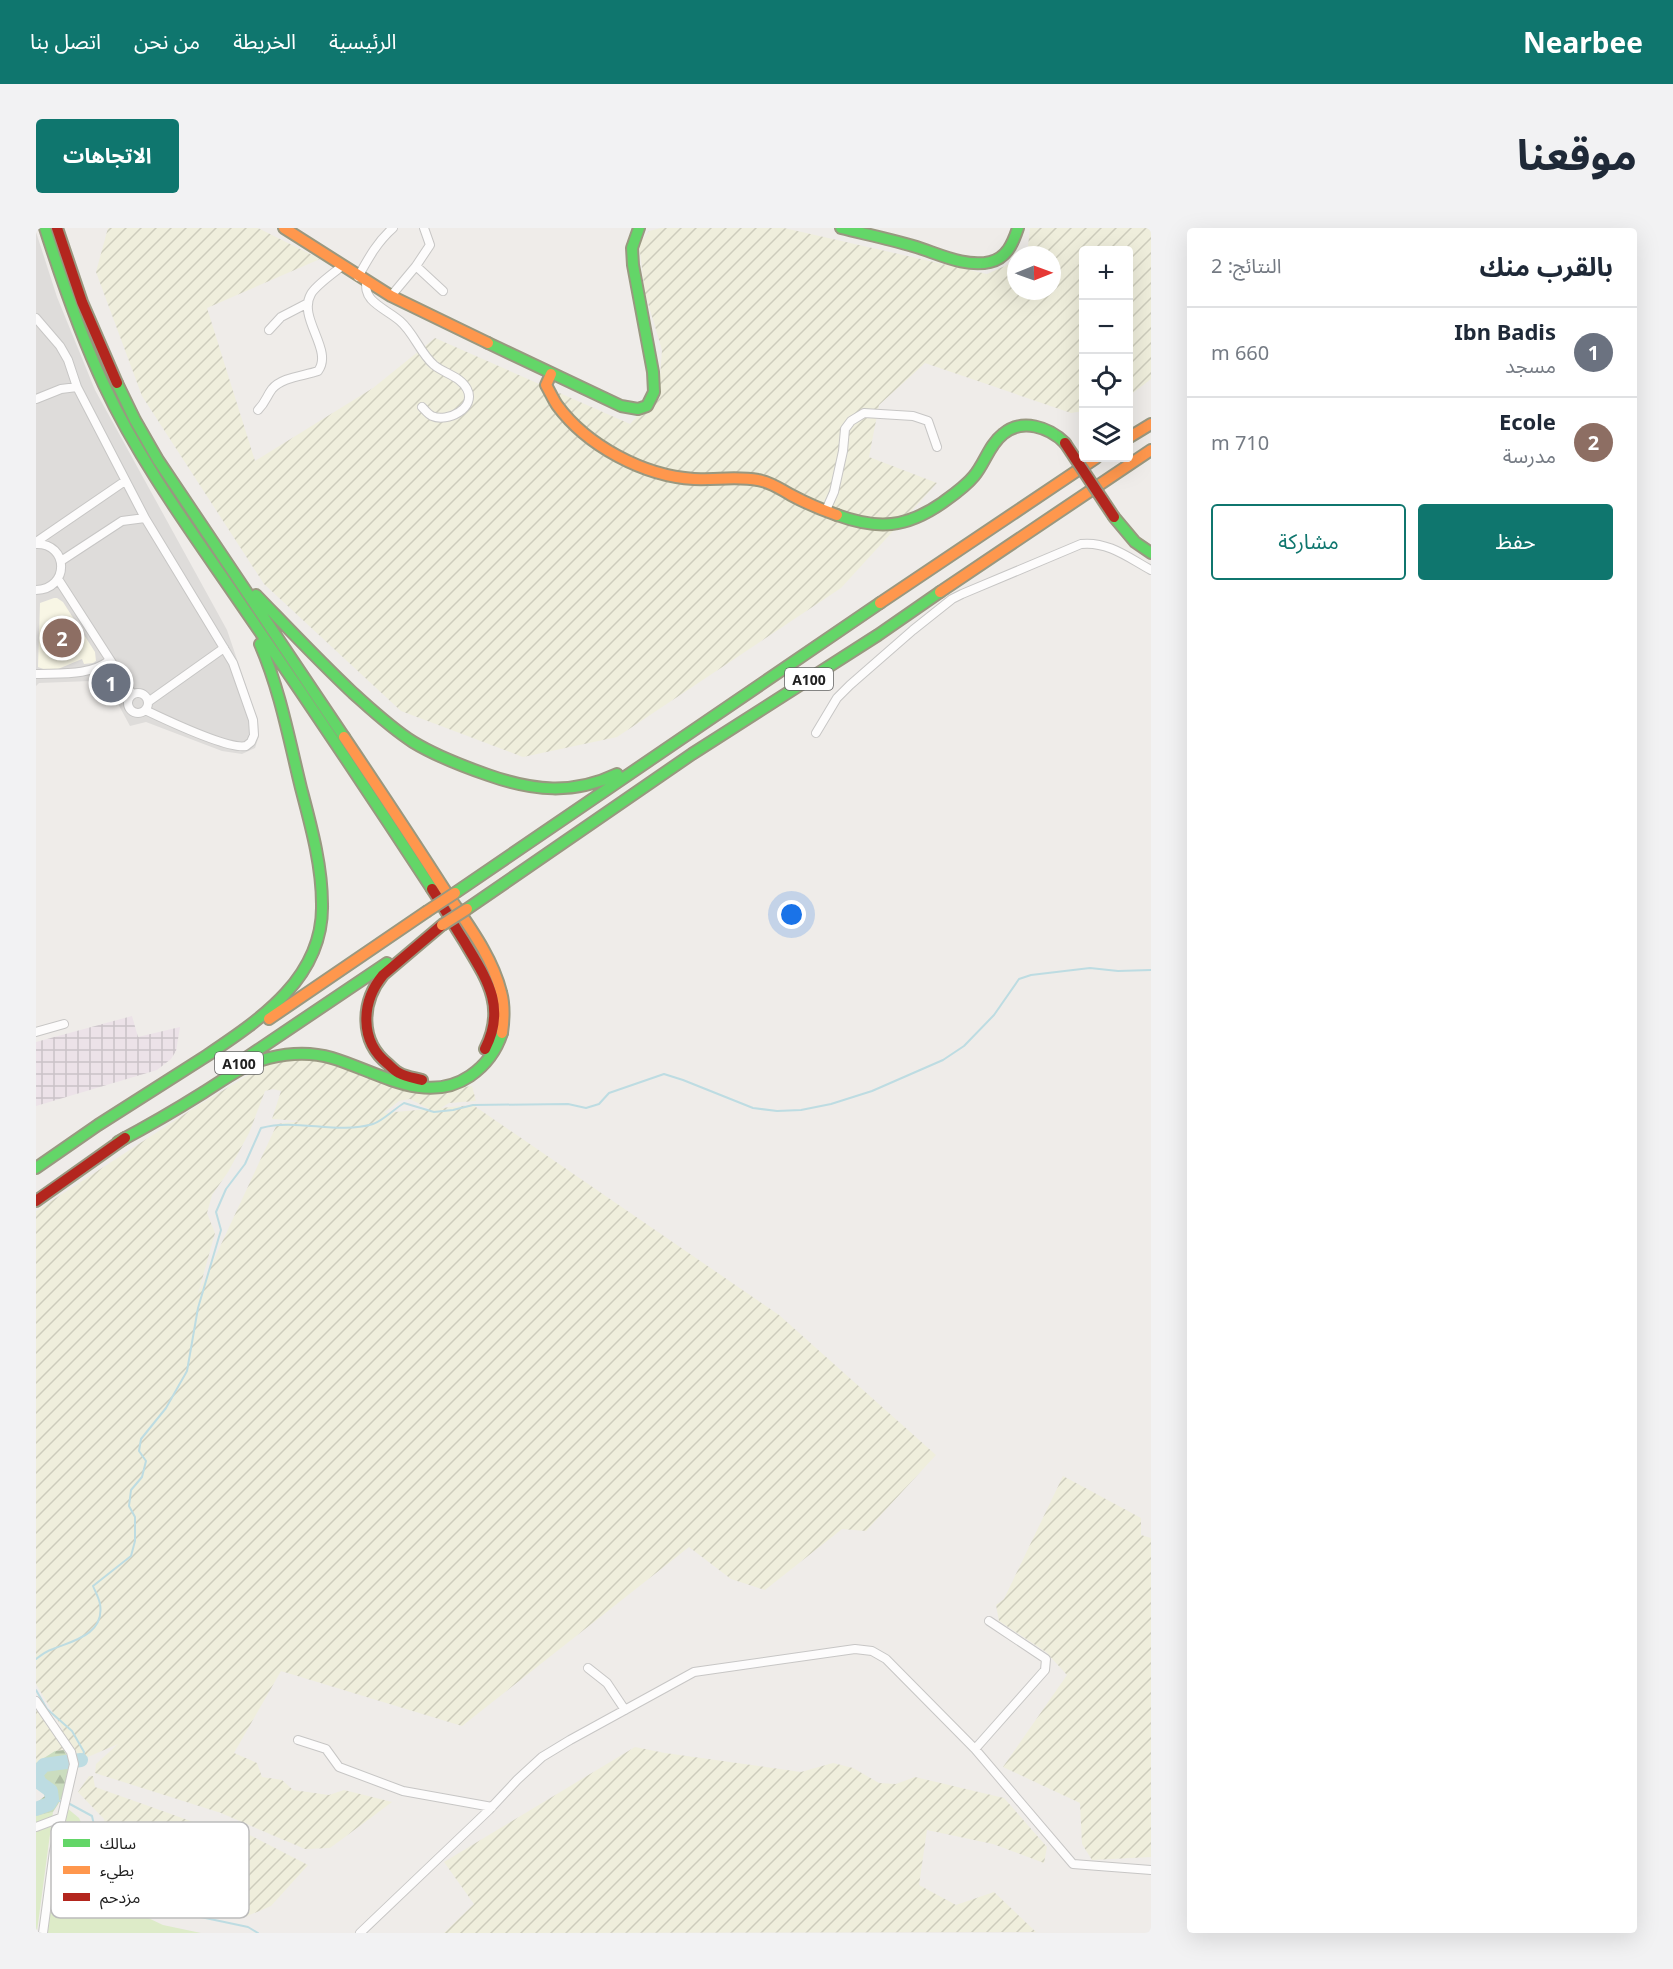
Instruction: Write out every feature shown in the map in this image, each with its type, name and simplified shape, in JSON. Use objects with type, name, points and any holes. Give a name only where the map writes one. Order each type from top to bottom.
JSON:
[{"type":"main road","points":[[45,228],[67,298],[104,385],[153,472],[435,893],[491,989],[494,1002],[494,1026],[482,1053],[473,1063],[453,1075],[420,1080],[398,1073],[380,1058],[368,1038],[366,1013],[375,985],[382,975],[442,926]]},
{"type":"main road","points":[[57,228],[90,323],[135,420],[177,489],[387,800],[477,940],[502,994],[504,1022],[499,1041],[490,1058],[480,1070],[452,1085],[422,1089],[403,1085],[331,1058],[310,1054],[260,1059],[117,1143]]},
{"type":"main road","points":[[284,228],[391,296],[551,374],[631,409],[643,409],[652,400],[654,392],[653,372],[633,265],[632,248],[639,228]]},
{"type":"main road","points":[[841,228],[913,246],[959,261],[981,264],[991,262],[1007,253],[1018,228]]},
{"type":"main road","points":[[551,374],[546,385],[556,404],[576,425],[601,445],[625,458],[656,471],[691,479],[740,478],[768,482],[826,510],[868,523],[900,524],[930,510],[975,476],[1003,432],[1023,426],[1038,426],[1048,429],[1065,442],[1114,517],[1135,542],[1151,553]]},
{"type":"main road","points":[[1133,435],[1151,424]]},
{"type":"main road","name":"A100","points":[[36,1201],[117,1143],[552,852],[692,754],[878,635],[1151,450]]},
{"type":"main road","name":"A100","points":[[36,1168],[98,1125],[250,1031],[1090,462]]},
{"type":"main road","points":[[235,573],[321,664],[392,726],[427,750],[470,768],[528,786],[577,788],[607,780],[679,739]]},
{"type":"main road","points":[[203,1058],[272,1008],[297,981],[311,958],[317,942],[322,912],[320,878],[314,847],[270,665],[223,576]]},
{"type":"street","points":[[393,228],[374,249],[362,279],[367,292],[371,300],[401,322],[435,365],[454,375],[468,390],[469,398],[465,406],[454,416],[444,419],[430,416],[422,407]]},
{"type":"street","points":[[391,296],[416,267],[430,245],[424,228]]},
{"type":"street","points":[[258,410],[274,387],[282,381],[318,371],[321,367],[322,356],[308,312],[308,303],[311,294],[342,266]]},
{"type":"street","points":[[416,267],[443,291]]},
{"type":"street","points":[[269,330],[281,317],[308,303]]},
{"type":"street","points":[[36,318],[60,346],[68,360],[77,387],[145,518],[233,663],[253,720],[254,735],[246,746],[232,745],[186,729],[146,706],[142,693],[132,694]]},
{"type":"street","points":[[36,399],[61,389],[77,387]]},
{"type":"street","points":[[826,510],[834,492],[843,451],[845,429],[850,421],[864,413],[913,417],[928,421],[937,447]]},
{"type":"street","points":[[36,543],[125,481]]},
{"type":"street","points":[[61,561],[122,521],[145,518]]},
{"type":"street","points":[[36,543],[53,549],[61,561],[61,573],[53,585],[46,589],[36,590]]},
{"type":"street","points":[[816,733],[837,698],[850,685],[913,630],[952,599],[962,594],[1081,544],[1104,545],[1151,570]]},
{"type":"street","points":[[58,579],[132,694]]},
{"type":"street","points":[[132,694],[128,700],[131,710],[139,713],[224,648]]},
{"type":"street","points":[[36,675],[96,670],[110,660]]},
{"type":"street","points":[[36,1032],[64,1024]]},
{"type":"street","points":[[975,1749],[1046,1670],[1046,1659],[989,1621]]},
{"type":"street","points":[[360,1933],[543,1757],[694,1672],[855,1649],[872,1651],[886,1659],[975,1749],[1073,1864],[1151,1870]]},
{"type":"street","points":[[588,1668],[607,1683],[625,1710]]},
{"type":"street","points":[[36,1701],[71,1752],[74,1764],[59,1822]]},
{"type":"street","points":[[298,1740],[326,1749],[339,1767],[393,1788],[492,1807]]},
{"type":"street","points":[[36,1827],[60,1818]]},
{"type":"street","points":[[43,1933],[51,1873]]},
{"type":"shaded area","points":[[36,232],[57,297],[95,390],[227,630],[258,721],[259,736],[255,748],[242,754],[222,751],[146,722],[130,726],[116,700],[91,681],[39,683],[36,686]]},
{"type":"shaded area","points":[[54,598],[63,602],[95,652],[96,661],[93,663],[84,664],[82,659],[58,669],[46,670],[38,667],[40,603]]},
{"type":"shaded area","points":[[132,1016],[138,1037],[180,1027],[176,1051],[171,1059],[157,1070],[36,1106],[36,1042]]},
{"type":"green space","points":[[108,228],[258,228],[320,259],[207,308],[255,461],[373,388],[435,338],[630,424],[659,392],[662,350],[645,293],[639,244],[649,231],[661,228],[784,228],[987,274],[1007,265],[1007,300],[1061,300],[1061,246],[1028,246],[1030,228],[1151,228],[1151,379],[1133,393],[1133,246],[1079,246],[1079,412],[1071,413],[925,363],[879,405],[869,457],[937,483],[841,588],[617,737],[523,757],[401,711],[264,584],[142,396],[96,272]]},
{"type":"green space","points":[[297,1055],[411,1084],[444,1090],[472,1086],[476,1101],[449,1103],[441,1108],[473,1105],[779,1315],[936,1455],[866,1531],[842,1529],[765,1590],[731,1579],[689,1547],[462,1726],[281,1671],[234,1753],[257,1763],[262,1777],[282,1780],[293,1790],[329,1795],[344,1790],[392,1802],[330,1848],[305,1849],[249,1825],[249,1822],[242,1822],[221,1813],[95,1773],[96,1764],[118,1744],[81,1760],[74,1748],[55,1751],[36,1763],[36,1696],[57,1727],[64,1731],[36,1684],[36,1211],[197,1106],[262,1067]],"holes":[[[273,1089],[281,1091],[272,1119],[301,1121],[277,1124],[198,1294],[215,1233],[207,1213],[212,1195],[228,1172],[249,1133],[265,1091]],[[410,1099],[429,1109],[384,1113],[399,1101]]]},
{"type":"green space","points":[[1063,1476],[1141,1518],[1141,1535],[1151,1538],[1151,1857],[1092,1860],[1082,1844],[1080,1803],[1003,1767],[1067,1675],[1046,1652],[999,1621],[996,1605],[1004,1599]]},
{"type":"green space","points":[[635,1747],[801,1772],[833,1763],[853,1768],[879,1783],[896,1784],[915,1777],[1004,1798],[1047,1847],[1044,1863],[993,1844],[927,1830],[919,1885],[956,1905],[994,1892],[1036,1932],[444,1933],[474,1904],[444,1862]]},
{"type":"green space","points":[[64,1750],[69,1765],[65,1790],[53,1812],[36,1816],[36,1803],[45,1796],[42,1790],[36,1787],[36,1763],[55,1751]]},
{"type":"green space","points":[[89,1776],[93,1776],[95,1787],[193,1822],[104,1822],[78,1792]]},
{"type":"green space","points":[[67,1808],[81,1822],[65,1822]]},
{"type":"green space","points":[[53,1812],[37,1931],[36,1931],[36,1816]]},
{"type":"green space","points":[[249,1835],[308,1865],[271,1906],[249,1915]]},
{"type":"green space","points":[[51,1903],[51,1918],[148,1918],[163,1925],[201,1933],[46,1933]]},
{"type":"waterway","points":[[36,1659],[86,1635],[93,1629],[98,1623],[100,1614],[99,1602],[93,1586],[131,1556],[135,1541],[135,1517],[129,1506],[131,1490],[142,1477],[146,1461],[139,1451],[141,1439],[166,1408],[187,1371],[198,1308],[221,1230],[216,1212],[226,1189],[245,1164],[261,1128],[275,1125],[359,1127],[385,1118],[404,1103],[434,1112],[473,1105],[568,1104],[586,1108],[599,1104],[609,1093],[664,1074],[753,1108],[777,1111],[801,1110],[831,1104],[872,1091],[943,1060],[964,1046],[994,1015],[1019,979],[1031,975],[1090,968],[1118,971],[1151,970]]},
{"type":"waterway","points":[[36,1690],[47,1709],[72,1731],[84,1752],[81,1760]]},
{"type":"waterway","points":[[36,1774],[44,1765],[81,1760]]},
{"type":"waterway","points":[[36,1775],[40,1783],[51,1791],[52,1799],[49,1804],[36,1809]]},
{"type":"waterway","points":[[52,1799],[63,1802]]},
{"type":"waterway","points":[[68,1803],[92,1816],[93,1822]]},
{"type":"waterway","points":[[205,1918],[248,1927],[258,1933]]},
{"type":"traffic: fast","points":[[45,228],[87,346],[134,443],[169,499],[315,712],[432,889]]},
{"type":"traffic: fast","points":[[488,343],[621,406],[638,409],[647,406],[654,392],[653,372],[633,265],[632,248],[639,228]]},
{"type":"traffic: fast","points":[[841,228],[904,243],[951,259],[971,263],[990,262],[1001,257],[1011,244],[1018,228]]},
{"type":"traffic: fast","points":[[117,383],[158,460],[344,737]]},
{"type":"traffic: fast","points":[[837,515],[879,524],[904,522],[916,518],[963,487],[978,471],[998,438],[1018,426],[1035,426],[1059,437],[1065,443]]},
{"type":"traffic: fast","points":[[1114,517],[1135,542],[1151,553]]},
{"type":"traffic: fast","points":[[467,909],[692,754],[878,635],[940,592]]},
{"type":"traffic: fast","points":[[256,595],[367,706],[405,737],[431,752],[488,775],[521,785],[537,787],[569,788],[601,781],[617,774]]},
{"type":"traffic: fast","points":[[455,893],[880,603]]},
{"type":"traffic: fast","points":[[203,1058],[245,1029],[284,995],[300,976],[312,954],[320,931],[322,889],[315,846],[279,697],[260,644]]},
{"type":"traffic: fast","points":[[243,1060],[387,963]]},
{"type":"traffic: fast","points":[[118,1142],[242,1069],[269,1058],[300,1054],[324,1056],[401,1083],[436,1088],[453,1084],[476,1072],[486,1063],[502,1033]]},
{"type":"traffic: fast","points":[[36,1168],[98,1125],[211,1053]]},
{"type":"traffic: slow","points":[[284,228],[391,296],[488,343]]},
{"type":"traffic: slow","points":[[551,374],[546,385],[569,420],[600,446],[618,456],[637,465],[675,477],[742,478],[763,481],[808,504],[837,515]]},
{"type":"traffic: slow","points":[[1133,435],[1151,424]]},
{"type":"traffic: slow","points":[[940,592],[1151,450]]},
{"type":"traffic: slow","points":[[880,603],[1090,462]]},
{"type":"traffic: slow","points":[[344,737],[486,953],[502,997],[504,1012],[502,1033]]},
{"type":"traffic: slow","points":[[426,912],[455,893]]},
{"type":"traffic: slow","points":[[442,925],[467,909]]},
{"type":"traffic: slow","points":[[269,1019],[426,912]]},
{"type":"traffic: jam","points":[[57,228],[82,302],[117,383]]},
{"type":"traffic: jam","points":[[1065,443],[1114,517]]},
{"type":"traffic: jam","points":[[432,889],[480,967],[491,993],[494,1019],[485,1049]]},
{"type":"traffic: jam","points":[[422,1080],[398,1072],[379,1055],[368,1033],[367,1009],[370,997],[383,975],[442,925]]},
{"type":"traffic: jam","points":[[36,1201],[125,1138]]},
{"type":"place","name":"Ecole","points":[[62,638]]},
{"type":"place","name":"Ibn Badis","points":[[111,683]]}]
